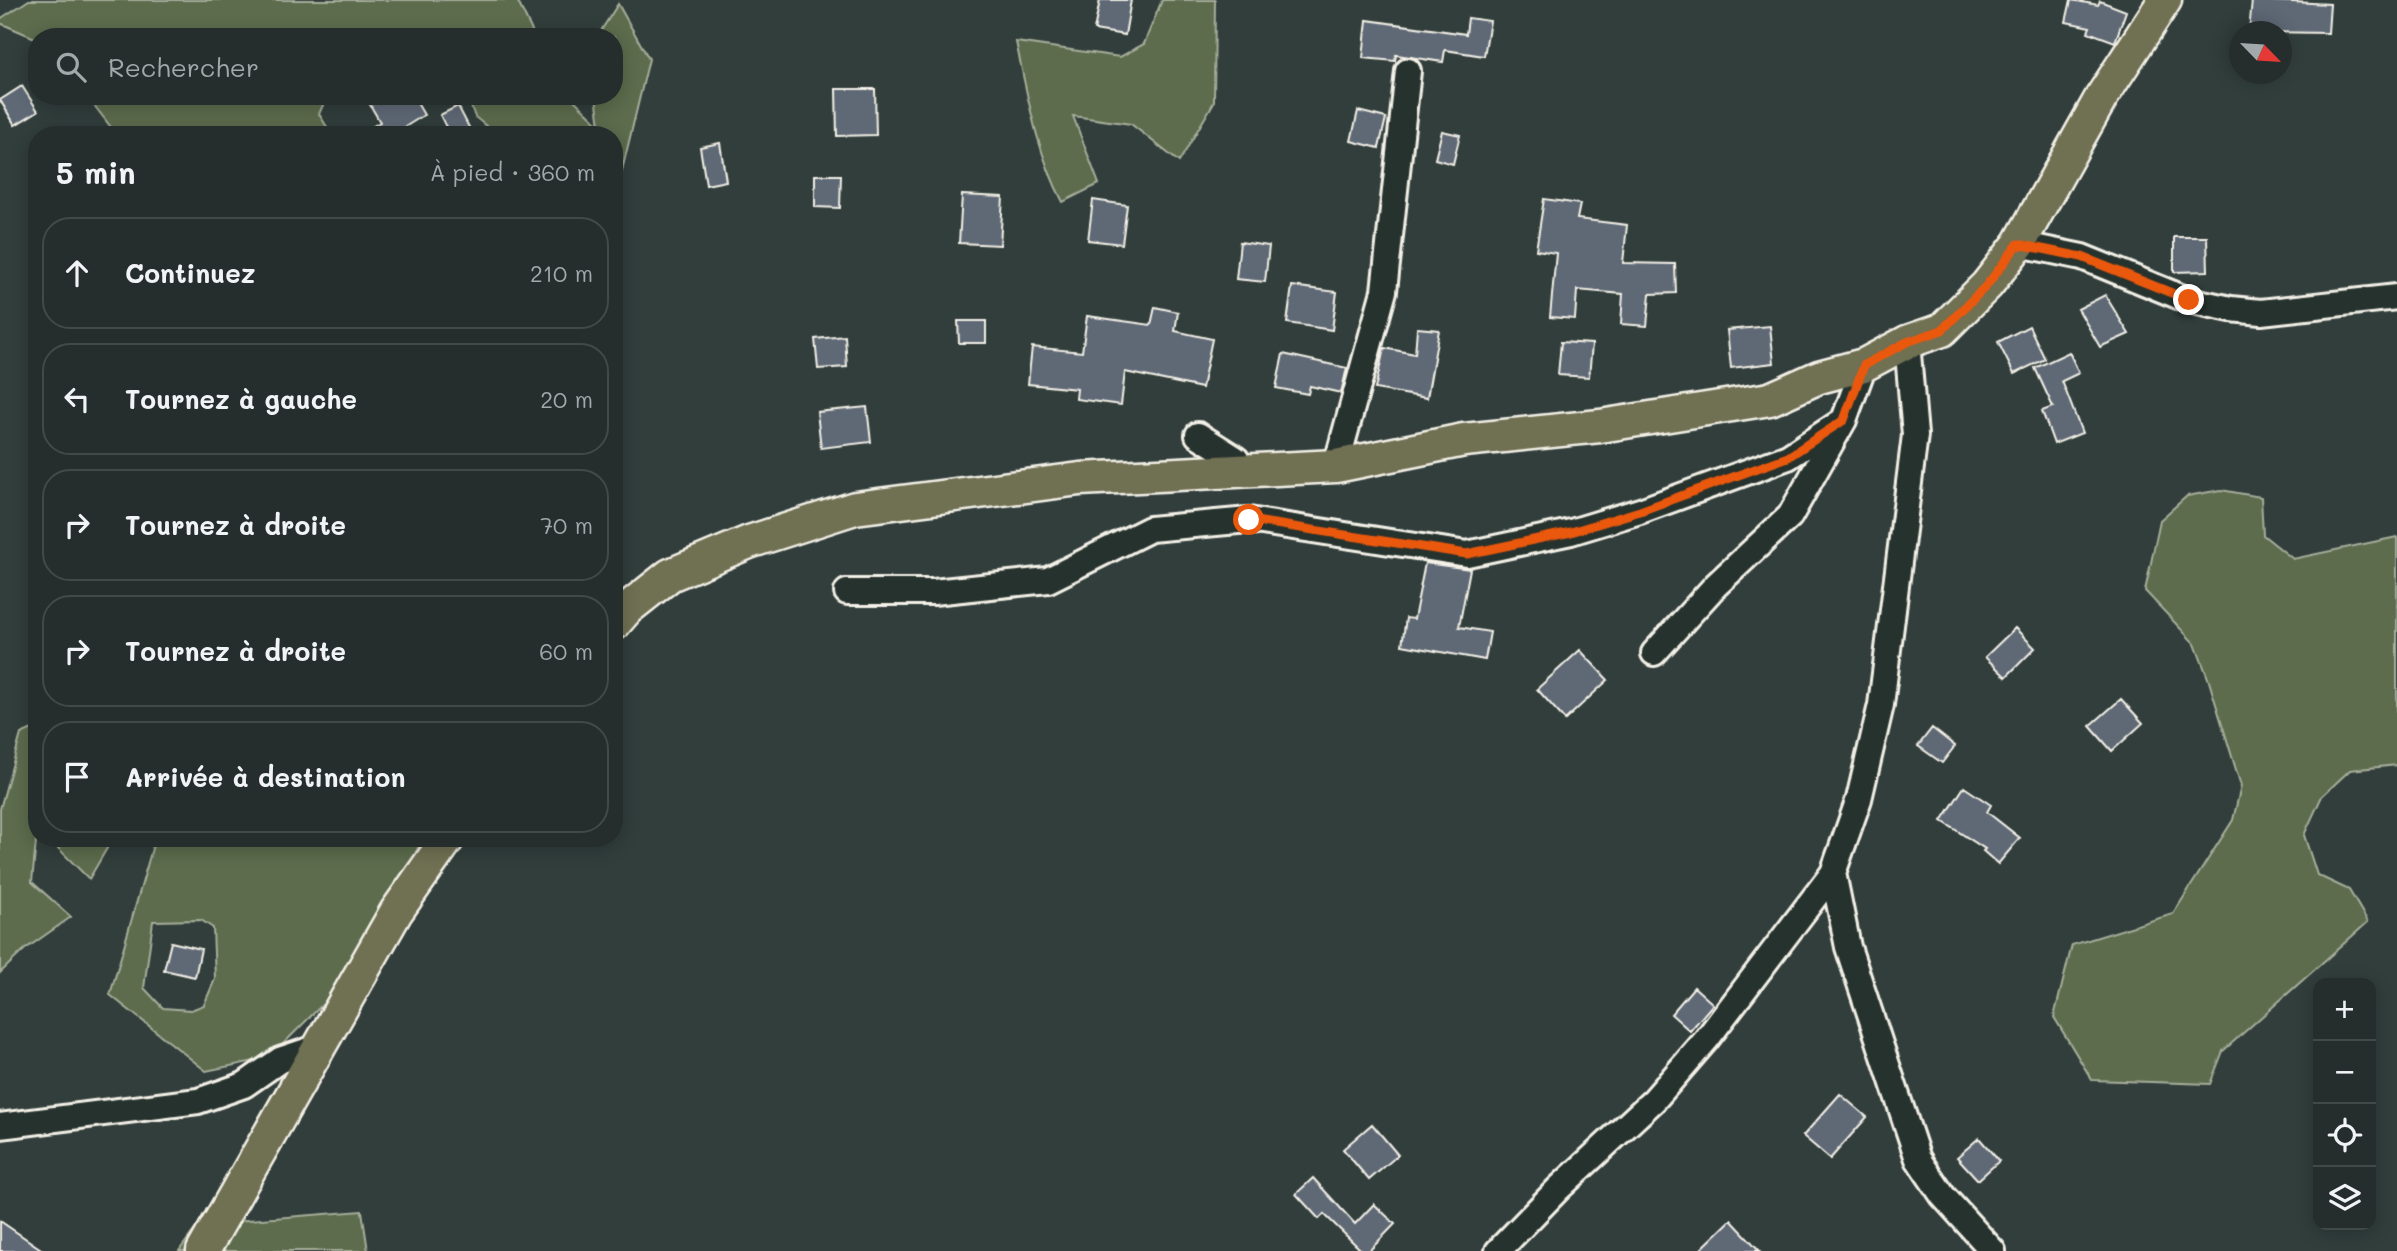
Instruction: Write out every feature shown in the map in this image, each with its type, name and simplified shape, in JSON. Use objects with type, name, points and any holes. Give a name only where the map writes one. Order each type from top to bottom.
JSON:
[{"type":"main road","points":[[623,614],[670,575],[749,542],[855,508],[1080,479],[1336,466],[1464,440],[1600,426],[1770,399],[1819,377],[1864,365],[1907,342],[1942,330],[1987,285],[2018,244],[2101,98],[2165,0]]},
{"type":"main road","points":[[203,1251],[396,912],[442,847]]},
{"type":"street","points":[[1336,466],[1384,290],[1408,71]]},
{"type":"street","points":[[2018,244],[2082,257],[2189,300],[2231,309],[2261,312],[2366,303],[2397,297]]},
{"type":"street","points":[[1498,1251],[1558,1189],[1654,1100],[1706,1040],[1833,873],[1859,799],[1881,705],[1915,435],[1907,342]]},
{"type":"street","points":[[1654,653],[1716,585],[1790,516],[1844,420],[1864,365]]},
{"type":"street","points":[[847,592],[933,592],[1048,580],[1150,528],[1249,520],[1467,554],[1571,532],[1640,511],[1788,457],[1844,420]]},
{"type":"street","points":[[1198,435],[1236,458],[1235,473]]},
{"type":"street","points":[[1833,873],[1848,947],[1918,1159],[1943,1196],[1993,1251]]},
{"type":"street","points":[[0,1126],[198,1101],[244,1085],[280,1060],[322,1046]]},
{"type":"green space","points":[[29,0],[517,0],[531,28],[28,28],[28,35],[0,23],[0,19]]},
{"type":"green space","points":[[1162,0],[1215,0],[1214,102],[1179,162],[1131,124],[1073,116],[1099,184],[1063,202],[1039,143],[1016,42],[1120,57],[1144,44]]},
{"type":"green space","points":[[618,4],[649,59],[623,166],[623,126],[486,126],[475,117],[470,105],[579,105],[600,125],[597,105],[623,105],[623,28],[603,28]]},
{"type":"green space","points":[[94,105],[323,105],[319,114],[326,126],[110,126]]},
{"type":"green space","points":[[2221,490],[2261,497],[2263,535],[2293,559],[2397,537],[2397,765],[2350,770],[2322,796],[2304,835],[2317,875],[2349,890],[2368,922],[2223,1051],[2210,1084],[2092,1080],[2054,1017],[2072,945],[2173,914],[2233,820],[2241,786],[2195,644],[2145,591],[2160,520],[2187,496]]},
{"type":"green space","points":[[28,731],[28,847],[36,847],[32,882],[71,917],[24,950],[0,973],[0,809],[21,734]]},
{"type":"green space","points":[[57,847],[108,847],[89,879]]},
{"type":"green space","points":[[152,847],[418,847],[355,972],[269,1058],[206,1071],[110,995]],"holes":[[[201,920],[213,928],[215,979],[204,1005],[191,1010],[163,1008],[144,988],[153,921]]]},
{"type":"green space","points":[[362,1211],[368,1251],[179,1251],[199,1224]]},
{"type":"building","points":[[1100,0],[1131,0],[1125,35],[1094,30]]},
{"type":"building","points":[[2071,0],[2098,5],[2100,1],[2126,11],[2115,42],[2088,32],[2090,27],[2066,22]]},
{"type":"building","points":[[2252,0],[2330,4],[2328,33],[2292,33],[2292,21],[2250,21]]},
{"type":"building","points":[[1468,18],[1490,21],[1484,56],[1445,50],[1443,62],[1396,55],[1395,61],[1363,58],[1367,20],[1466,34]]},
{"type":"building","points":[[22,86],[28,95],[28,105],[34,105],[38,111],[15,125],[0,100]]},
{"type":"building","points":[[836,89],[875,89],[876,135],[837,136]]},
{"type":"building","points":[[370,105],[418,105],[424,115],[406,126],[373,126],[380,122]]},
{"type":"building","points":[[458,106],[468,126],[446,126],[440,115]]},
{"type":"building","points":[[1358,111],[1386,118],[1379,148],[1351,141]]},
{"type":"building","points":[[1442,131],[1460,135],[1453,164],[1435,159]]},
{"type":"building","points":[[720,143],[726,181],[706,185],[700,147]]},
{"type":"building","points":[[815,175],[841,175],[840,208],[815,207]]},
{"type":"building","points":[[962,195],[1003,197],[1000,245],[959,243]]},
{"type":"building","points":[[1544,199],[1580,204],[1577,219],[1627,225],[1623,263],[1675,264],[1676,293],[1650,294],[1647,326],[1621,324],[1623,294],[1577,290],[1575,319],[1550,317],[1556,253],[1536,250]]},
{"type":"building","points":[[1093,200],[1127,205],[1122,244],[1088,240]]},
{"type":"building","points":[[2174,237],[2207,237],[2208,271],[2174,272]]},
{"type":"building","points":[[1240,242],[1269,246],[1265,282],[1236,279]]},
{"type":"building","points":[[1292,286],[1337,292],[1332,330],[1287,323]]},
{"type":"building","points":[[2105,295],[2129,334],[2100,347],[2078,309]]},
{"type":"building","points":[[1155,307],[1178,312],[1175,331],[1212,339],[1202,388],[1125,372],[1121,405],[1076,399],[1077,389],[1028,384],[1032,347],[1082,352],[1087,316],[1151,325]]},
{"type":"building","points":[[958,321],[986,321],[986,343],[959,343]]},
{"type":"building","points":[[1770,326],[1774,363],[1731,368],[1727,330]]},
{"type":"building","points":[[2029,326],[2045,359],[2014,374],[1998,342]]},
{"type":"building","points":[[1417,328],[1439,330],[1427,398],[1375,389],[1384,348],[1415,354]]},
{"type":"building","points":[[845,336],[847,367],[818,369],[815,339]]},
{"type":"building","points":[[1561,342],[1592,344],[1589,377],[1558,375]]},
{"type":"building","points":[[2069,352],[2079,373],[2062,381],[2082,433],[2054,444],[2042,411],[2053,407],[2035,368]]},
{"type":"building","points":[[1283,354],[1347,368],[1341,393],[1310,386],[1308,394],[1276,388]]},
{"type":"building","points":[[867,407],[871,442],[821,448],[817,412]]},
{"type":"building","points":[[1425,563],[1470,569],[1459,627],[1490,632],[1485,660],[1402,645],[1406,618],[1414,619]]},
{"type":"building","points":[[2015,628],[2035,648],[2006,677],[1985,657]]},
{"type":"building","points":[[1580,650],[1608,680],[1565,720],[1537,689]]},
{"type":"building","points":[[2121,699],[2143,723],[2112,751],[2090,726]]},
{"type":"building","points":[[1932,728],[1955,746],[1942,763],[1918,746]]},
{"type":"building","points":[[1964,787],[1991,805],[1987,812],[2020,838],[1998,864],[1983,851],[1985,849],[1942,821]]},
{"type":"building","points":[[171,942],[201,949],[195,977],[164,970]]},
{"type":"building","points":[[1694,987],[1713,1004],[1690,1031],[1671,1014]]},
{"type":"building","points":[[1840,1094],[1867,1117],[1830,1159],[1803,1136]]},
{"type":"building","points":[[1372,1124],[1398,1155],[1369,1180],[1343,1149]]},
{"type":"building","points":[[1979,1138],[1999,1161],[1978,1180],[1957,1157]]},
{"type":"building","points":[[1313,1178],[1355,1224],[1374,1204],[1395,1224],[1369,1251],[1362,1251],[1324,1214],[1319,1219],[1296,1194]]},
{"type":"building","points":[[1731,1220],[1760,1251],[1699,1251]]},
{"type":"building","points":[[0,1221],[44,1251],[0,1251]]},
{"type":"route","points":[[1249,520],[1467,554],[1571,532],[1640,511],[1788,457],[1844,420],[1864,365],[1907,342],[1942,330],[1987,285],[2018,244],[2082,257],[2189,300]]}]
